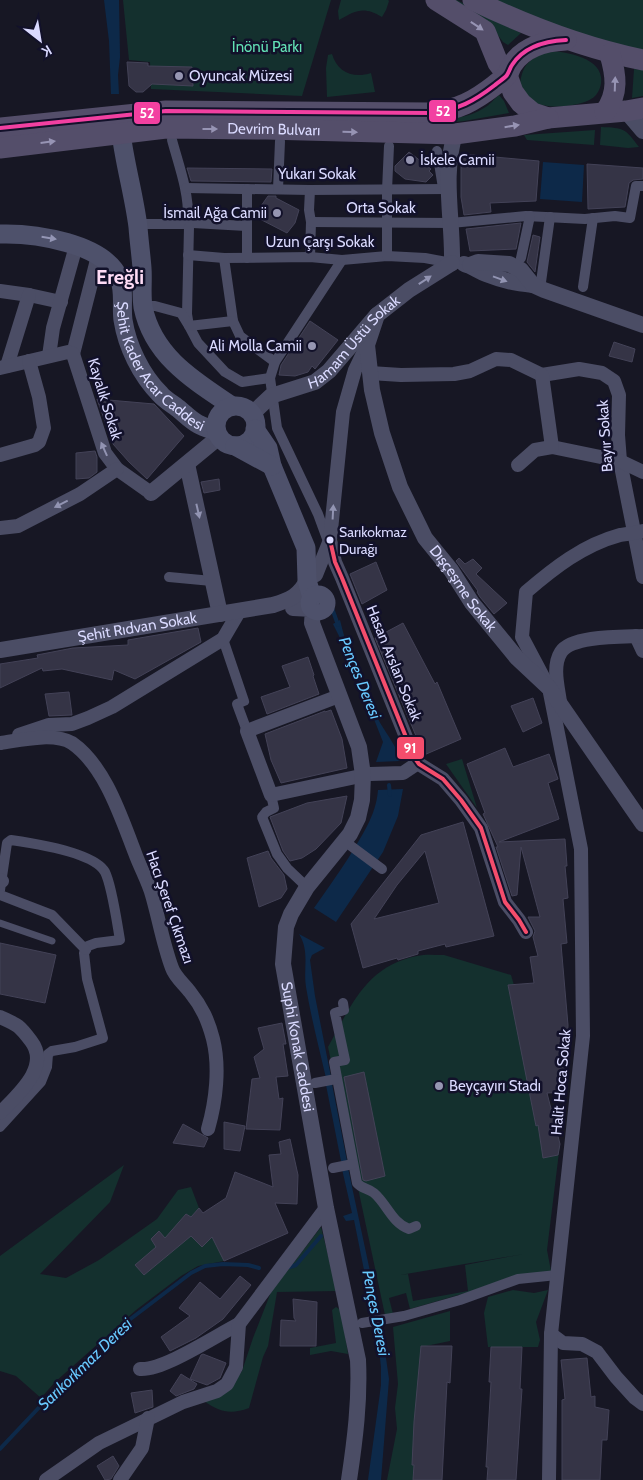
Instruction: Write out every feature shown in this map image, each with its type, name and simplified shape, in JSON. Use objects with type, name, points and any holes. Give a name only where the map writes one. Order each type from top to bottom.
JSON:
[{"type":"main road","points":[[436,0],[485,31],[498,63],[507,75],[513,92],[521,103],[533,113],[548,118]]},
{"type":"main road","points":[[473,0],[566,40],[610,54],[643,60]]},
{"type":"main road","name":"Devrim Bulvarı","points":[[0,128],[166,111],[432,113],[453,110],[469,104],[480,97],[507,75],[521,54],[533,46],[545,41],[566,40]]},
{"type":"main road","points":[[610,54],[616,80],[613,100],[625,111]]},
{"type":"main road","name":"Devrim Bulvarı","points":[[0,148],[166,128],[455,134],[515,126],[548,118],[625,111]]},
{"type":"main road","name":"Şehit Kader Acar Caddesi","points":[[121,133],[133,224],[142,268],[143,306],[148,323],[160,346],[174,364],[232,406]]},
{"type":"main road","points":[[0,234],[57,239],[98,256]]},
{"type":"main road","name":"Şehit Kader Acar Caddesi","points":[[98,256],[108,263],[119,276],[122,287],[123,320],[130,348],[139,365],[160,394],[198,424],[221,434]]},
{"type":"main road","name":"Şehit Kader Acar Caddesi","points":[[202,386],[221,434]]},
{"type":"main road","points":[[221,434],[222,411],[232,406],[243,407],[254,421],[268,448],[272,466],[306,548],[316,594]]},
{"type":"main road","points":[[221,434],[240,445],[250,439],[254,421]]},
{"type":"main road","points":[[221,434],[272,466]]},
{"type":"street","points":[[625,111],[643,131]]},
{"type":"street","points":[[445,189],[450,151],[455,134]]},
{"type":"street","points":[[172,140],[186,188],[189,206],[187,314],[189,326]]},
{"type":"street","points":[[278,189],[280,140]]},
{"type":"street","points":[[387,256],[389,146]]},
{"type":"street","points":[[437,151],[451,223],[452,263],[470,265],[476,270],[509,283],[537,283],[581,304],[643,325]]},
{"type":"street","name":"Orta Sokak","points":[[311,222],[451,223],[530,216],[585,219],[615,216],[630,218],[636,186],[643,186]]},
{"type":"street","name":"Yukarı Sokak","points":[[186,188],[310,190],[445,189]]},
{"type":"street","points":[[247,189],[247,258]]},
{"type":"street","points":[[310,190],[310,257]]},
{"type":"street","points":[[521,258],[530,216]]},
{"type":"street","points":[[537,283],[550,218]]},
{"type":"street","points":[[583,287],[593,218]]},
{"type":"street","points":[[133,224],[189,223],[246,226]]},
{"type":"street","points":[[49,356],[53,328],[76,246]]},
{"type":"street","name":"Uzun Çarşı Sokak","points":[[188,255],[224,258],[310,257],[342,260],[387,256],[425,258],[452,263]]},
{"type":"street","name":"Kayalık Sokak","points":[[98,256],[73,354],[105,453],[117,469],[151,493]]},
{"type":"street","points":[[224,258],[233,321],[240,336],[275,362]]},
{"type":"street","points":[[143,306],[155,306],[181,313],[198,343],[225,372],[242,382],[270,378],[275,362],[342,260]]},
{"type":"street","name":"Hamam Üstü Sokak","points":[[254,421],[273,404],[315,382],[329,371],[377,315],[409,290],[452,263]]},
{"type":"street","points":[[0,291],[61,302]]},
{"type":"street","points":[[4,367],[29,295]]},
{"type":"street","name":"Dışçeşme Sokak","points":[[377,315],[367,345],[372,390],[382,433],[400,487],[425,538],[451,570],[472,603],[517,658],[549,688],[643,824]]},
{"type":"street","points":[[189,326],[233,321]]},
{"type":"street","name":"Hasan Arslan Sokak","points":[[316,594],[330,542],[343,412],[355,370],[367,345]]},
{"type":"street","name":"Kayalık Sokak","points":[[4,367],[68,352],[73,354]]},
{"type":"street","points":[[370,373],[401,375],[454,374],[470,371],[496,359],[511,360],[542,375],[552,448]]},
{"type":"street","points":[[0,455],[35,445],[39,442],[44,428],[39,396],[29,361]]},
{"type":"street","name":"Bayır Sokak","points":[[542,375],[579,369],[602,373],[614,382],[619,395],[618,434],[620,461],[638,532],[643,577]]},
{"type":"street","name":"Hasan Arslan Sokak","points":[[270,378],[278,428],[330,542],[335,562],[418,763]]},
{"type":"street","points":[[151,493],[221,434]]},
{"type":"street","points":[[518,465],[535,450],[552,448],[620,461],[643,472]]},
{"type":"street","points":[[187,464],[220,614]]},
{"type":"street","points":[[0,528],[18,526],[80,494],[117,469]]},
{"type":"street","name":"Halit Hoca Sokak","points":[[548,1480],[551,1334],[583,1036],[581,849],[549,688],[522,638],[526,592],[556,566],[589,546],[620,535],[638,532]]},
{"type":"street","points":[[316,594],[335,571],[342,578]]},
{"type":"street","points":[[169,577],[212,581]]},
{"type":"street","name":"Şehit Rıdvan Sokak","points":[[0,650],[293,603],[316,594]]},
{"type":"street","name":"Şehit Rıdvan Sokak","points":[[293,603],[316,594]]},
{"type":"street","name":"Suphi Konak Caddesi","points":[[316,594],[319,640],[359,747],[363,776],[362,800],[358,818],[350,834],[307,887],[291,914],[286,927],[282,964],[326,1208],[358,1360],[357,1423],[349,1480]]},
{"type":"street","points":[[1,744],[18,735],[49,725],[72,724],[133,695],[224,639],[240,610]]},
{"type":"street","points":[[560,704],[556,669],[561,652],[570,644],[601,638],[640,636],[643,651]]},
{"type":"street","points":[[224,639],[244,701],[237,704],[271,795],[274,808],[266,812],[262,818],[277,854],[287,868],[307,887]]},
{"type":"street","points":[[247,731],[339,696]]},
{"type":"street","name":"Hacı Şeref Çıkmazı","points":[[1,744],[55,738],[69,742],[80,749],[105,784],[118,809],[152,894],[172,970],[205,1012],[213,1041],[216,1073],[208,1129]]},
{"type":"street","points":[[271,795],[363,776],[403,773],[418,763],[442,779],[461,800],[481,828],[505,902],[520,920],[526,932]]},
{"type":"street","points":[[0,1127],[41,1082],[47,1067],[48,1054],[52,1051],[75,1047],[104,1038],[87,979],[84,953],[88,946],[96,943],[120,940],[104,870],[88,858],[31,843],[11,840],[7,843],[1,884]]},
{"type":"street","points":[[351,846],[382,869]]},
{"type":"street","points":[[0,895],[52,915],[76,937],[86,950]]},
{"type":"street","points":[[343,1003],[344,1010],[335,1013],[345,1060],[334,1062],[357,1183],[379,1198],[391,1215],[402,1226],[409,1229],[416,1226]]},
{"type":"street","points":[[0,1017],[19,1025],[36,1047],[38,1064],[26,1085],[0,1114]]},
{"type":"street","points":[[315,1083],[336,1079]]},
{"type":"street","points":[[333,1168],[353,1164]]},
{"type":"street","points":[[140,1369],[150,1370],[170,1362],[239,1324],[326,1208]]},
{"type":"street","points":[[362,1323],[389,1319],[460,1300],[513,1280],[557,1275]]},
{"type":"street","points":[[46,1480],[99,1443],[148,1418],[183,1402],[217,1391],[227,1384],[236,1367],[239,1324]]},
{"type":"street","points":[[551,1334],[563,1343],[582,1344],[597,1352],[616,1377],[643,1404]]},
{"type":"street","points":[[120,1480],[142,1448],[148,1418]]},
{"type":"lane","points":[[0,923],[52,941]]},
{"type":"green space","name":"İnönü Parkı","points":[[123,0],[331,0],[302,96],[151,89],[150,62],[129,60]]},
{"type":"green space","points":[[341,0],[389,1],[382,17],[365,10],[355,12],[339,20],[338,11]]},
{"type":"green space","points":[[447,0],[457,0],[521,33],[508,45],[497,34]]},
{"type":"green space","points":[[490,0],[643,0],[643,54],[611,47]]},
{"type":"green space","points":[[546,51],[578,56],[593,64],[601,77],[599,91],[596,95],[575,105],[547,106],[534,102],[520,84],[521,77],[528,63]]},
{"type":"green space","points":[[332,54],[342,70],[358,75],[371,73],[375,92],[327,97],[326,68],[328,55]]},
{"type":"green space","points":[[634,69],[643,70],[643,96],[632,98]]},
{"type":"green space","points":[[499,95],[509,113],[438,124],[400,119],[443,119],[465,116],[486,107]]},
{"type":"green space","points":[[601,127],[623,130],[639,147],[628,148],[600,145]]},
{"type":"green space","points":[[595,130],[594,145],[527,140],[524,135]]},
{"type":"green space","points":[[462,759],[477,808],[446,764]]},
{"type":"green space","name":"Beyçayırı Stadı","points":[[420,955],[444,955],[511,975],[560,1144],[547,1250],[551,1271],[513,1276],[472,1291],[410,1309],[406,1293],[389,1298],[393,1314],[385,1315],[328,1047],[344,1017],[372,978],[399,961]],"holes":[[[524,1254],[465,1265],[468,1291],[413,1301],[408,1274],[400,1275]]]},
{"type":"green space","points":[[124,1165],[110,1202],[40,1274],[66,1278],[99,1260],[157,1219],[178,1190],[191,1187],[199,1208],[191,1217],[186,1214],[179,1223],[202,1247],[216,1233],[215,1242],[224,1261],[198,1266],[181,1276],[136,1310],[55,1382],[41,1398],[16,1376],[0,1371],[0,1256]]},
{"type":"green space","points":[[321,1227],[337,1291],[277,1292],[268,1346],[263,1357],[249,1408],[231,1412],[220,1410],[210,1405],[204,1401],[227,1391],[242,1371],[271,1292]]},
{"type":"green space","points":[[513,1290],[534,1293],[548,1290],[536,1322],[540,1340],[538,1347],[488,1347],[484,1313],[488,1297]]},
{"type":"green space","points":[[336,1307],[341,1310],[348,1354],[331,1351],[310,1355],[310,1348],[336,1343],[332,1310]]},
{"type":"green space","points":[[450,1311],[450,1341],[421,1347],[414,1480],[387,1480],[397,1429],[395,1408],[398,1384],[393,1327]]},
{"type":"water","points":[[104,0],[119,0],[119,94],[111,94],[109,41]]},
{"type":"water","points":[[543,162],[584,165],[582,202],[540,199]]},
{"type":"water","points":[[340,620],[361,682],[377,717],[397,750],[400,761],[376,762],[383,742],[349,656],[333,624]]},
{"type":"water","points":[[403,789],[398,816],[383,852],[336,922],[314,908],[363,833],[371,817],[378,790]]},
{"type":"water","points":[[299,934],[325,948],[312,955],[310,960],[331,1077],[326,1078],[313,1021],[305,980],[305,953]]},
{"type":"water","points":[[332,1084],[347,1161],[341,1161],[326,1085]]},
{"type":"water","points":[[348,1168],[381,1323],[389,1379],[381,1480],[368,1480],[381,1385],[381,1367],[378,1340],[354,1220],[346,1221],[343,1216],[352,1213],[342,1169]]},
{"type":"building","points":[[127,62],[148,63],[148,66],[192,67],[193,86],[152,84],[143,92],[136,92],[129,86]]},
{"type":"building","name":"İskele Camii","points":[[409,152],[431,169],[429,171],[433,175],[426,182],[405,179],[395,171],[395,166]]},
{"type":"building","points":[[461,154],[539,161],[536,201],[490,203],[491,212],[464,215],[461,197]]},
{"type":"building","points":[[587,164],[643,168],[643,179],[633,180],[629,183],[625,207],[588,209]]},
{"type":"building","points":[[187,168],[272,169],[271,182],[191,181]]},
{"type":"building","name":"İsmail Ağa Camii","points":[[268,196],[276,196],[276,198],[299,210],[295,223],[287,233],[254,216]]},
{"type":"building","points":[[521,223],[516,249],[470,251],[466,229]]},
{"type":"building","points":[[533,235],[540,237],[535,272],[527,262]]},
{"type":"building","name":"Ali Molla Camii","points":[[310,321],[338,340],[315,369],[312,366],[308,372],[295,376],[279,375],[281,365]]},
{"type":"building","points":[[614,342],[635,349],[632,362],[609,356]]},
{"type":"building","points":[[97,399],[154,404],[184,436],[147,479],[113,444]]},
{"type":"building","points":[[95,451],[97,472],[89,478],[76,479],[76,453]]},
{"type":"building","points":[[219,479],[220,490],[204,493],[201,482]]},
{"type":"building","points":[[459,558],[465,564],[473,559],[482,568],[476,574],[507,603],[494,614],[456,561]]},
{"type":"building","points":[[376,562],[387,590],[362,604],[350,574]]},
{"type":"building","points":[[403,623],[435,684],[437,682],[461,739],[424,755],[375,638]]},
{"type":"building","points":[[198,628],[201,642],[135,679],[114,670],[112,680],[62,669],[43,671],[42,668],[0,688],[0,664],[38,658],[37,655],[73,648],[128,645],[128,640]]},
{"type":"building","points":[[308,657],[319,694],[267,714],[261,697],[290,687],[282,666]]},
{"type":"building","points":[[69,692],[72,715],[49,716],[45,694]]},
{"type":"building","points":[[533,698],[542,723],[523,732],[511,706]]},
{"type":"building","points":[[331,710],[342,739],[347,768],[281,783],[271,760],[265,734]]},
{"type":"building","points":[[505,748],[513,767],[549,754],[558,779],[548,783],[559,819],[499,842],[565,839],[568,898],[563,899],[567,943],[561,944],[568,1025],[565,1092],[547,1093],[560,1144],[558,1155],[543,1158],[538,1125],[536,1126],[508,985],[534,983],[530,957],[538,956],[533,937],[535,931],[528,917],[540,917],[521,847],[517,895],[512,896],[496,847],[498,847],[483,814],[485,813],[467,764]]},
{"type":"building","points":[[347,796],[341,823],[316,849],[302,858],[290,861],[283,851],[270,817],[307,803]]},
{"type":"building","points":[[463,822],[494,936],[446,947],[445,944],[418,951],[418,954],[398,960],[397,958],[363,968],[351,924],[421,835]],"holes":[[[425,851],[439,903],[374,919],[397,885]]]},
{"type":"building","points":[[268,851],[284,875],[287,889],[281,898],[259,907],[247,858]]},
{"type":"building","points":[[0,943],[56,955],[45,1003],[0,994]]},
{"type":"building","points":[[282,1023],[286,1044],[283,1044],[288,1076],[276,1077],[279,1099],[283,1098],[280,1130],[246,1129],[252,1079],[260,1078],[254,1057],[264,1049],[258,1028]]},
{"type":"building","points":[[364,1072],[385,1176],[366,1181],[363,1180],[344,1077]]},
{"type":"building","points":[[224,1122],[245,1126],[240,1151],[224,1149]]},
{"type":"building","points":[[183,1124],[208,1138],[204,1147],[173,1143]]},
{"type":"building","points":[[290,1139],[298,1175],[297,1204],[275,1203],[288,1233],[224,1261],[212,1237],[202,1247],[191,1236],[144,1275],[135,1265],[156,1247],[151,1239],[159,1231],[165,1238],[186,1214],[191,1217],[199,1208],[203,1213],[226,1198],[235,1172],[273,1187],[269,1155],[281,1154],[279,1142]]},
{"type":"building","points":[[240,1276],[251,1285],[223,1319],[196,1338],[170,1351],[161,1337],[190,1316],[179,1308],[200,1282],[220,1299]]},
{"type":"building","points":[[293,1299],[317,1302],[316,1346],[280,1346],[281,1320],[296,1321],[294,1318]]},
{"type":"building","points":[[421,1346],[452,1346],[450,1383],[447,1382],[442,1480],[413,1480],[414,1422]]},
{"type":"building","points":[[491,1347],[522,1347],[520,1389],[522,1389],[516,1480],[487,1480]]},
{"type":"building","points":[[203,1354],[226,1363],[220,1378],[207,1385],[190,1379]]},
{"type":"building","points":[[587,1358],[591,1397],[595,1396],[595,1407],[609,1410],[607,1440],[602,1440],[600,1480],[562,1480],[562,1400],[565,1399],[561,1360]]},
{"type":"building","points":[[181,1374],[197,1384],[194,1389],[176,1396],[170,1391]]},
{"type":"building","points":[[152,1390],[153,1407],[135,1413],[131,1393]]},
{"type":"building","points":[[113,1456],[119,1466],[111,1479],[105,1480],[97,1466]]},
{"type":"waterway","name":"Pençes Deresi","points":[[327,594],[338,625]]},
{"type":"waterway","name":"Pençes Deresi","points":[[389,785],[390,795]]},
{"type":"waterway","name":"Sarıkorkmaz Deresi","points":[[290,1267],[296,1265],[321,1236]]},
{"type":"waterway","name":"Sarıkorkmaz Deresi","points":[[0,1449],[116,1330],[191,1273],[205,1266],[223,1264],[248,1265],[259,1268]]},
{"type":"transit line","name":"52","points":[[0,128],[166,111],[432,113],[458,107],[480,96],[506,76],[517,59],[529,49],[543,43],[566,40]]},
{"type":"transit line","name":"91","points":[[330,540],[335,562],[414,757],[419,764],[443,779],[481,828],[505,902],[526,932]]},
{"type":"place","name":"Oyuncak Müzesi","points":[[179,76]]},
{"type":"place","name":"İskele Camii","points":[[410,160]]},
{"type":"place","name":"İsmail Ağa Camii","points":[[277,213]]},
{"type":"place","name":"Ali Molla Camii","points":[[312,346]]},
{"type":"place","name":"Sarıkokmaz Durağı","points":[[330,540]]},
{"type":"place","name":"Beyçayırı Stadı","points":[[439,1086]]},
{"type":"district","name":"Ereğli","points":[[120,277]]}]
